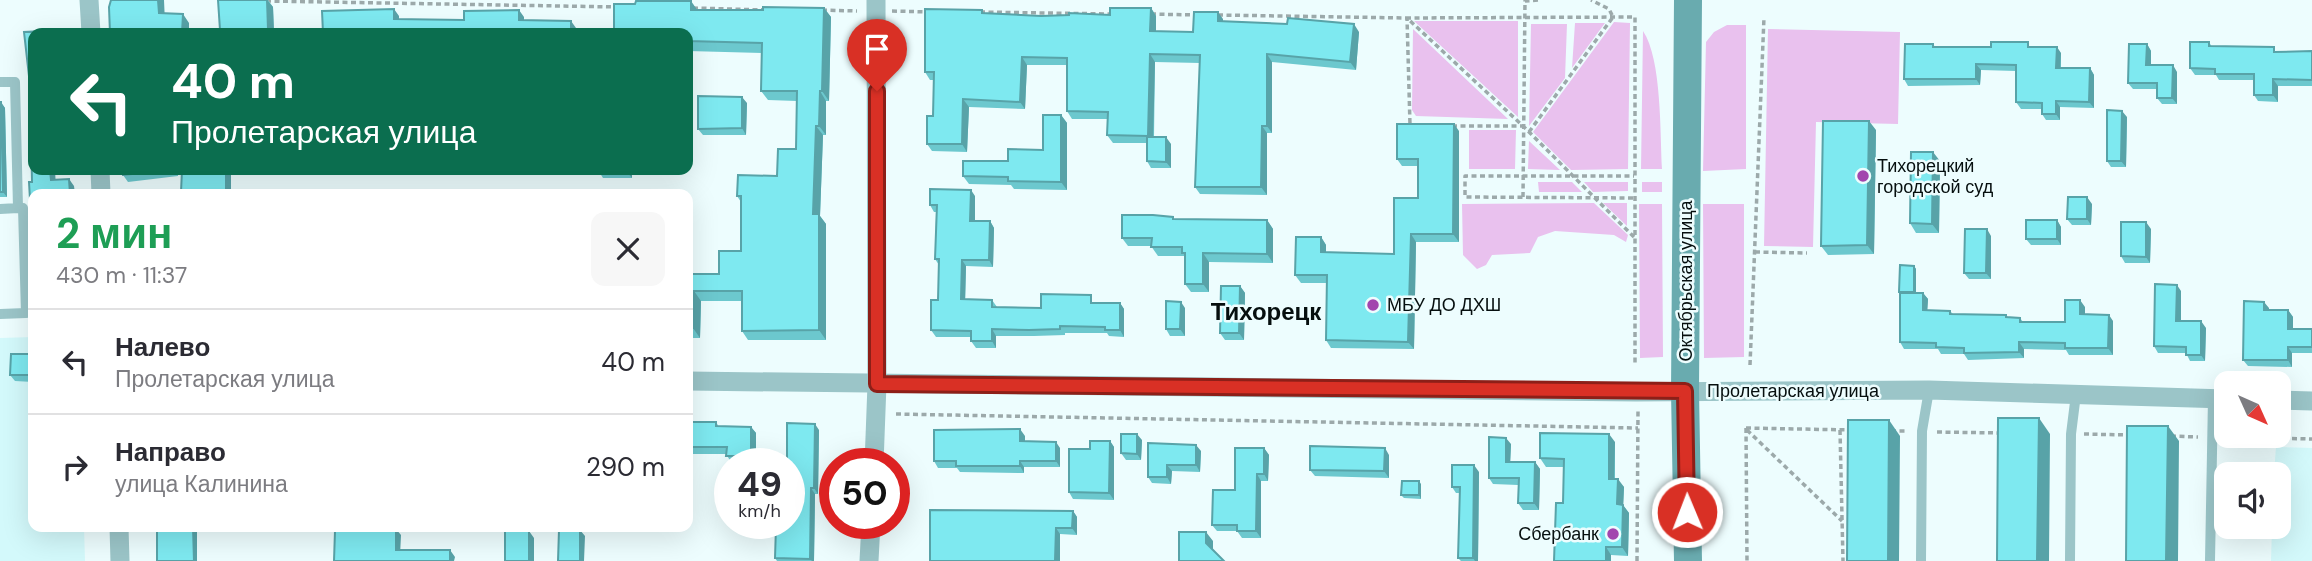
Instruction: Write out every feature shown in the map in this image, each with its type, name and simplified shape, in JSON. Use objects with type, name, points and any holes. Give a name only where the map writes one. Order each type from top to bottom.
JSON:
[{"type":"main road","name":"Октябрьская улица","points":[[1688,0],[1685,391],[1688,561]]},
{"type":"street","points":[[89,0],[91,28]]},
{"type":"street","points":[[875,448],[877,384],[876,6]]},
{"type":"street","name":"Пролетарская улица","points":[[693,382],[1685,391],[1929,390],[2214,399]]},
{"type":"street","points":[[2291,400],[2312,401]]},
{"type":"street","points":[[119,532],[120,561]]},
{"type":"street","points":[[869,561],[870,539]]},
{"type":"lane","points":[[0,82],[15,82],[19,208]]},
{"type":"lane","points":[[0,209],[23,208],[26,313],[0,314]]},
{"type":"lane","points":[[1921,561],[1922,431],[1929,390]]},
{"type":"lane","points":[[2070,561],[2071,434],[2076,394]]},
{"type":"lane","points":[[2210,561],[2211,437],[2214,424]]},
{"type":"path","points":[[1523,197],[1525,1],[1539,0]]},
{"type":"path","points":[[1591,0],[1609,9],[1613,17]]},
{"type":"path","points":[[261,1],[630,7]]},
{"type":"path","points":[[809,10],[876,6],[932,12]]},
{"type":"path","points":[[692,8],[769,10]]},
{"type":"path","points":[[974,12],[1122,14]]},
{"type":"path","points":[[1149,15],[1202,15]]},
{"type":"path","points":[[1216,15],[1635,17],[1635,365]]},
{"type":"path","points":[[1529,132],[1613,17]]},
{"type":"path","points":[[1407,18],[1409,125],[1422,125]]},
{"type":"path","points":[[1407,18],[1523,126],[1634,237]]},
{"type":"path","points":[[1750,365],[1763,18]]},
{"type":"path","points":[[1447,125],[1523,126]]},
{"type":"path","points":[[1634,177],[1465,176],[1465,197],[1634,198]]},
{"type":"path","points":[[1755,252],[1807,253]]},
{"type":"path","points":[[1637,561],[1638,411]]},
{"type":"path","points":[[896,414],[1638,428]]},
{"type":"path","points":[[1746,428],[1854,430]]},
{"type":"path","points":[[1746,428],[1842,521]]},
{"type":"path","points":[[1746,428],[1747,561]]},
{"type":"path","points":[[1840,430],[1843,561]]},
{"type":"path","points":[[1881,430],[2003,433]]},
{"type":"path","points":[[2071,434],[2141,436]]},
{"type":"path","points":[[2169,436],[2312,439]]},
{"type":"shaded area","points":[[1414,21],[1518,21],[1518,117]]},
{"type":"shaded area","points":[[1614,22],[1630,23],[1628,169],[1571,170],[1533,132]]},
{"type":"shaded area","points":[[1575,23],[1605,23],[1572,68]]},
{"type":"shaded area","points":[[1531,24],[1567,24],[1565,78],[1529,126]]},
{"type":"shaded area","points":[[1727,25],[1746,25],[1746,169],[1703,171],[1706,42],[1714,32]]},
{"type":"shaded area","points":[[1413,29],[1508,119],[1416,116],[1412,110]]},
{"type":"shaded area","points":[[1768,29],[1900,32],[1898,124],[1816,122],[1813,247],[1764,246]]},
{"type":"shaded area","points":[[1643,31],[1654,59],[1657,78],[1662,169],[1641,169]]},
{"type":"shaded area","points":[[1469,130],[1516,130],[1515,169],[1469,169]]},
{"type":"shaded area","points":[[1529,141],[1560,170],[1528,169]]},
{"type":"shaded area","points":[[1538,182],[1572,182],[1582,192],[1539,192]]},
{"type":"shaded area","points":[[1584,182],[1628,182],[1628,191],[1593,192]]},
{"type":"shaded area","points":[[1642,182],[1662,182],[1662,192],[1642,192]]},
{"type":"shaded area","points":[[1594,203],[1628,235],[1626,242],[1614,235],[1555,231],[1538,237],[1530,253],[1492,255],[1486,265],[1477,269],[1463,255],[1462,204]]},
{"type":"shaded area","points":[[1603,203],[1627,203],[1627,226]]},
{"type":"shaded area","points":[[1639,204],[1662,204],[1663,357],[1640,358]]},
{"type":"shaded area","points":[[1703,204],[1744,204],[1744,357],[1704,358]]},
{"type":"shaded area","points":[[28,337],[28,532],[84,532],[85,561],[0,561],[0,338]]},
{"type":"shaded area","points":[[2276,448],[2312,448],[2312,561],[2271,561],[2272,539],[2291,539],[2291,462],[2275,462]]},
{"type":"building","points":[[111,0],[158,0],[159,13],[183,14],[182,28],[110,28]]},
{"type":"building","points":[[218,0],[267,0],[268,28],[220,28]]},
{"type":"building","points":[[636,1],[691,1],[691,10],[824,8],[822,91],[819,126],[816,126],[813,214],[819,214],[819,330],[742,331],[742,291],[694,291],[693,328],[693,274],[719,274],[719,251],[741,251],[741,196],[737,196],[738,175],[777,176],[778,149],[796,149],[797,91],[761,91],[762,43],[693,41],[693,28],[614,28],[614,4],[635,4]]},
{"type":"building","points":[[1110,8],[1151,8],[1150,31],[1193,32],[1194,12],[1218,12],[1218,21],[1287,24],[1288,18],[1354,24],[1350,62],[1267,54],[1267,126],[1262,126],[1261,187],[1195,187],[1200,55],[1150,54],[1148,136],[1107,135],[1108,112],[1067,111],[1067,58],[1022,57],[1020,102],[963,99],[962,144],[927,144],[927,116],[933,116],[934,72],[925,72],[925,9],[982,10],[982,13],[1041,16],[1069,13],[1110,15]]},
{"type":"building","points":[[394,9],[394,19],[464,20],[464,11],[519,10],[519,20],[571,21],[571,28],[323,28],[322,11]]},
{"type":"building","points":[[24,32],[28,32],[28,67]]},
{"type":"building","points":[[1991,42],[2028,42],[2028,47],[2057,47],[2056,68],[2090,68],[2089,102],[2056,101],[2056,114],[2042,114],[2042,103],[2016,102],[2016,65],[1976,64],[1976,79],[1904,79],[1905,44],[1991,47]]},
{"type":"building","points":[[2190,42],[2209,42],[2209,46],[2274,47],[2274,52],[2312,51],[2312,80],[2273,79],[2273,95],[2254,95],[2254,74],[2215,74],[2215,69],[2190,68]]},
{"type":"building","points":[[2129,44],[2147,44],[2146,65],[2173,65],[2172,98],[2157,98],[2157,83],[2128,83]]},
{"type":"building","points":[[698,96],[742,97],[742,128],[698,129]]},
{"type":"building","points":[[1,102],[3,192],[0,192]]},
{"type":"building","points":[[2107,110],[2122,111],[2121,161],[2107,161]]},
{"type":"building","points":[[1043,115],[1061,115],[1061,182],[1008,181],[1008,177],[963,176],[963,161],[1008,161],[1008,149],[1043,150]]},
{"type":"building","points":[[1823,121],[1869,121],[1867,245],[1821,246]]},
{"type":"building","points":[[1397,124],[1454,124],[1453,234],[1411,234],[1408,342],[1326,340],[1327,275],[1295,275],[1296,237],[1321,237],[1321,252],[1394,254],[1394,198],[1418,198],[1418,159],[1397,159]]},
{"type":"building","points":[[1147,137],[1166,137],[1166,162],[1147,161]]},
{"type":"building","points":[[1911,152],[1933,152],[1932,224],[1910,223]]},
{"type":"building","points":[[32,175],[50,175],[51,180],[69,179],[70,189],[29,189],[29,182],[32,182]]},
{"type":"building","points":[[182,175],[226,175],[226,189],[181,189]]},
{"type":"building","points":[[930,189],[971,190],[970,221],[990,221],[989,260],[962,260],[961,299],[992,300],[992,307],[1041,308],[1041,294],[1091,295],[1091,303],[1120,303],[1120,330],[1060,326],[1060,329],[992,329],[992,341],[971,341],[971,331],[931,330],[931,300],[938,300],[939,259],[935,259],[937,205],[930,205]]},
{"type":"building","points":[[2068,197],[2087,197],[2087,219],[2067,219]]},
{"type":"building","points":[[1122,215],[1153,215],[1173,219],[1267,220],[1267,254],[1203,253],[1203,284],[1185,284],[1185,253],[1182,253],[1182,247],[1151,247],[1152,238],[1122,238]]},
{"type":"building","points":[[2026,220],[2057,220],[2057,239],[2026,239]]},
{"type":"building","points":[[2121,222],[2146,222],[2146,257],[2121,256]]},
{"type":"building","points":[[1965,229],[1987,229],[1986,273],[1964,273]]},
{"type":"building","points":[[1900,265],[1914,266],[1914,292],[1899,292]]},
{"type":"building","points":[[2155,284],[2177,285],[2176,321],[2201,321],[2201,355],[2186,355],[2186,347],[2154,346]]},
{"type":"building","points":[[1221,286],[1240,286],[1239,333],[1220,333]]},
{"type":"building","points":[[1900,293],[1923,293],[1923,310],[1950,311],[1950,314],[2006,315],[2020,318],[2020,322],[2065,322],[2065,300],[2080,300],[2080,314],[2109,315],[2108,348],[2065,348],[2065,343],[2019,342],[2019,352],[1964,353],[1964,348],[1936,347],[1936,343],[1900,342]]},
{"type":"building","points":[[1166,301],[1181,302],[1180,329],[1166,329]]},
{"type":"building","points":[[2244,301],[2264,302],[2264,310],[2288,310],[2288,329],[2312,329],[2312,347],[2288,347],[2288,360],[2243,360]]},
{"type":"building","points":[[11,354],[28,354],[28,375],[10,375]]},
{"type":"building","points":[[1998,418],[2039,418],[2037,561],[1997,561]]},
{"type":"building","points":[[1848,420],[1889,420],[1888,561],[1847,561]]},
{"type":"building","points":[[693,422],[751,427],[751,448],[693,447]]},
{"type":"building","points":[[787,423],[815,424],[810,559],[775,558],[776,539],[805,539],[805,448],[787,448]]},
{"type":"building","points":[[2127,426],[2168,426],[2166,561],[2126,561]]},
{"type":"building","points":[[1020,429],[1020,441],[1056,442],[1056,461],[1020,461],[1020,466],[956,466],[956,461],[934,461],[934,430]]},
{"type":"building","points":[[1540,433],[1609,434],[1609,479],[1618,479],[1617,504],[1623,505],[1622,547],[1606,547],[1606,561],[1554,561],[1556,503],[1563,503],[1564,459],[1540,458]]},
{"type":"building","points":[[1121,434],[1137,434],[1137,454],[1121,453]]},
{"type":"building","points":[[1489,437],[1506,438],[1506,462],[1535,462],[1534,503],[1518,503],[1519,478],[1489,478]]},
{"type":"building","points":[[1090,441],[1110,441],[1109,493],[1069,492],[1069,449],[1090,449]]},
{"type":"building","points":[[1148,443],[1196,445],[1196,465],[1167,465],[1167,477],[1148,477]]},
{"type":"building","points":[[1310,446],[1385,448],[1384,471],[1310,470]]},
{"type":"building","points":[[1235,448],[1264,448],[1264,474],[1257,474],[1256,531],[1237,531],[1237,525],[1212,525],[1213,490],[1235,490]]},
{"type":"building","points":[[1452,465],[1474,465],[1473,558],[1458,558],[1460,487],[1452,487]]},
{"type":"building","points":[[1402,481],[1419,481],[1419,495],[1401,495]]},
{"type":"building","points":[[930,510],[1073,511],[1072,528],[1056,528],[1055,561],[930,561]]},
{"type":"building","points":[[157,532],[193,532],[194,561],[157,561]]},
{"type":"building","points":[[335,532],[396,532],[396,550],[450,550],[450,561],[334,561]]},
{"type":"building","points":[[505,532],[529,532],[529,561],[505,561]]},
{"type":"building","points":[[559,532],[580,532],[580,561],[558,561]]},
{"type":"building","points":[[1179,532],[1206,532],[1206,543],[1224,561],[1179,561]]},
{"type":"place","name":"Тихорецкий городской суд","points":[[1863,176]]},
{"type":"place","name":"МБУ ДО ДХШ","points":[[1373,305]]},
{"type":"place","name":"Сбербанк","points":[[1613,534]]},
{"type":"district","name":"Тихорецк","points":[[1266,311]]},
{"type":"route","points":[[877,91],[877,384],[1685,391],[1687,512]]}]
